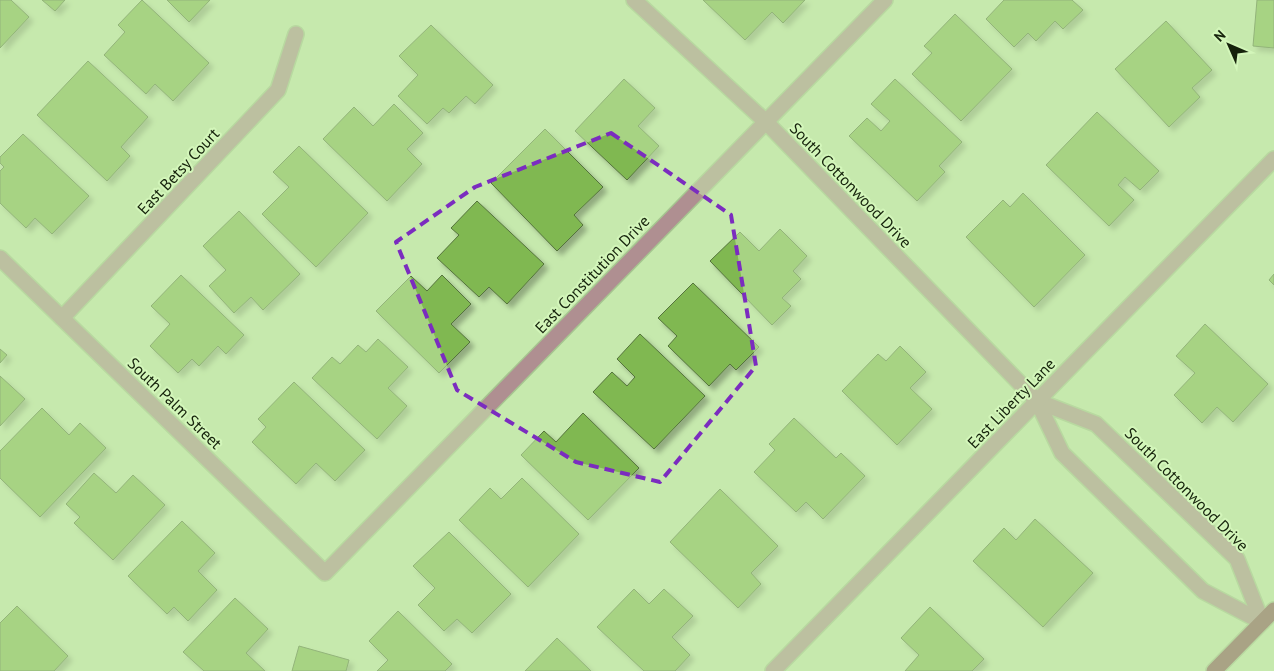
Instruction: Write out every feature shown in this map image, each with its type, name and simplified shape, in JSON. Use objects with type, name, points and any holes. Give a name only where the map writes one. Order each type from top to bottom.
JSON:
[{"type":"main road","points":[[1214,671],[1274,610]]},
{"type":"street","name":"South Cottonwood Drive","points":[[634,0],[766,122],[1037,401],[1062,453],[1203,591],[1262,622]]},
{"type":"street","name":"East Constitution Drive","points":[[324,573],[885,0]]},
{"type":"street","name":"East Betsy Court","points":[[62,318],[278,90],[296,34]]},
{"type":"street","name":"East Liberty Lane","points":[[773,671],[1274,159]]},
{"type":"street","name":"South Palm Street","points":[[0,258],[324,573]]},
{"type":"street","name":"South Cottonwood Drive","points":[[1037,401],[1096,424],[1236,559],[1262,622]]},
{"type":"highlighted area","points":[[611,133],[731,215],[756,366],[660,482],[576,462],[457,390],[396,242],[475,187]]},
{"type":"building","points":[[0,0],[11,0],[29,17],[0,48]]},
{"type":"building","points":[[42,0],[65,0],[55,11]]},
{"type":"building","points":[[142,0],[209,63],[173,101],[155,84],[146,94],[104,55],[125,32],[118,25]]},
{"type":"building","points":[[167,0],[210,0],[189,22]]},
{"type":"building","points":[[703,0],[805,0],[783,23],[772,12],[745,40]]},
{"type":"building","points":[[1004,0],[1072,0],[1083,10],[1063,29],[1055,21],[1036,41],[1028,33],[1014,47],[986,19]]},
{"type":"building","points":[[1257,0],[1274,0],[1274,48],[1253,46]]},
{"type":"building","points":[[955,14],[1012,69],[961,121],[912,74],[932,53],[924,46]]},
{"type":"building","points":[[1166,21],[1212,70],[1192,88],[1200,97],[1169,127],[1115,69]]},
{"type":"building","points":[[431,25],[493,85],[475,104],[466,96],[449,113],[443,108],[427,124],[398,96],[418,75],[399,56]]},
{"type":"building","points":[[88,61],[148,117],[121,147],[130,156],[107,181],[37,115]]},
{"type":"building","points":[[624,79],[655,108],[638,126],[659,146],[627,180],[575,131]]},
{"type":"building","points":[[895,79],[962,142],[939,166],[945,172],[917,201],[849,136],[867,118],[881,131],[890,121],[871,104]]},
{"type":"building","points":[[394,104],[423,133],[407,149],[422,164],[387,201],[323,139],[354,107],[373,126]]},
{"type":"building","points":[[1097,112],[1159,171],[1140,190],[1125,177],[1118,185],[1134,200],[1109,226],[1046,165]]},
{"type":"building","points":[[545,129],[603,187],[574,215],[583,225],[557,251],[491,183]]},
{"type":"building","points":[[23,134],[89,196],[52,234],[35,218],[26,228],[0,203],[0,171],[4,167],[0,163],[0,157]]},
{"type":"building","points":[[299,146],[368,213],[316,267],[262,214],[289,187],[273,172]]},
{"type":"building","points":[[1023,193],[1085,255],[1034,307],[966,237],[1003,200],[1010,207]]},
{"type":"building","points":[[477,201],[544,264],[507,304],[489,287],[479,297],[437,258],[459,235],[451,228]]},
{"type":"building","points":[[239,211],[300,274],[263,310],[251,297],[234,313],[209,286],[226,270],[203,246]]},
{"type":"building","points":[[780,229],[807,256],[793,271],[801,279],[782,298],[791,306],[772,325],[710,261],[740,232],[759,251]]},
{"type":"building","points":[[1274,274],[1274,285],[1269,280]]},
{"type":"building","points":[[181,275],[244,335],[226,354],[218,346],[199,366],[192,359],[178,373],[150,346],[170,324],[151,306]]},
{"type":"building","points":[[442,275],[471,304],[451,324],[470,342],[439,373],[376,311],[411,276],[427,291]]},
{"type":"building","points":[[693,283],[759,347],[736,370],[730,364],[709,386],[668,346],[677,336],[658,318]]},
{"type":"building","points":[[1205,324],[1268,384],[1233,422],[1217,407],[1202,423],[1174,395],[1195,373],[1176,356]]},
{"type":"building","points":[[640,334],[705,396],[654,449],[593,392],[612,372],[627,386],[635,377],[617,359]]},
{"type":"building","points":[[378,339],[408,367],[388,388],[407,406],[377,439],[312,378],[332,357],[340,364],[358,345],[366,352]]},
{"type":"building","points":[[900,346],[926,372],[910,388],[932,409],[897,445],[842,391],[878,354],[886,361]]},
{"type":"building","points":[[0,349],[7,355],[0,363]]},
{"type":"building","points":[[0,376],[25,399],[0,426]]},
{"type":"building","points":[[294,382],[365,450],[335,481],[316,463],[296,484],[252,442],[266,427],[258,419]]},
{"type":"building","points":[[42,408],[69,435],[80,423],[106,448],[40,517],[0,478],[0,451]]},
{"type":"building","points":[[583,413],[639,468],[588,520],[521,455],[544,431],[556,442]]},
{"type":"building","points":[[794,418],[836,458],[841,453],[865,476],[823,519],[806,502],[796,512],[754,472],[775,450],[769,444]]},
{"type":"building","points":[[94,473],[116,493],[133,475],[165,505],[113,560],[74,523],[80,517],[66,504]]},
{"type":"building","points":[[522,478],[579,534],[528,587],[459,520],[490,488],[501,499]]},
{"type":"building","points":[[720,489],[778,546],[751,573],[761,584],[738,608],[670,542]]},
{"type":"building","points":[[1035,519],[1093,573],[1043,627],[973,561],[1004,528],[1016,540]]},
{"type":"building","points":[[182,521],[215,553],[198,571],[217,590],[188,621],[174,607],[167,614],[128,576]]},
{"type":"building","points":[[449,532],[511,594],[472,633],[457,619],[444,631],[418,605],[435,588],[413,566]]},
{"type":"building","points":[[634,589],[649,604],[664,589],[693,616],[672,637],[690,655],[675,671],[644,671],[597,627]]},
{"type":"building","points":[[235,598],[268,629],[246,653],[265,671],[204,671],[183,652]]},
{"type":"building","points":[[17,606],[68,656],[54,671],[0,671],[0,623]]},
{"type":"building","points":[[930,607],[984,659],[972,671],[905,671],[919,655],[901,638]]},
{"type":"building","points":[[398,611],[452,664],[445,671],[377,671],[388,660],[369,641]]},
{"type":"building","points":[[557,638],[591,671],[525,671]]},
{"type":"building","points":[[299,646],[349,660],[346,671],[292,671]]}]
